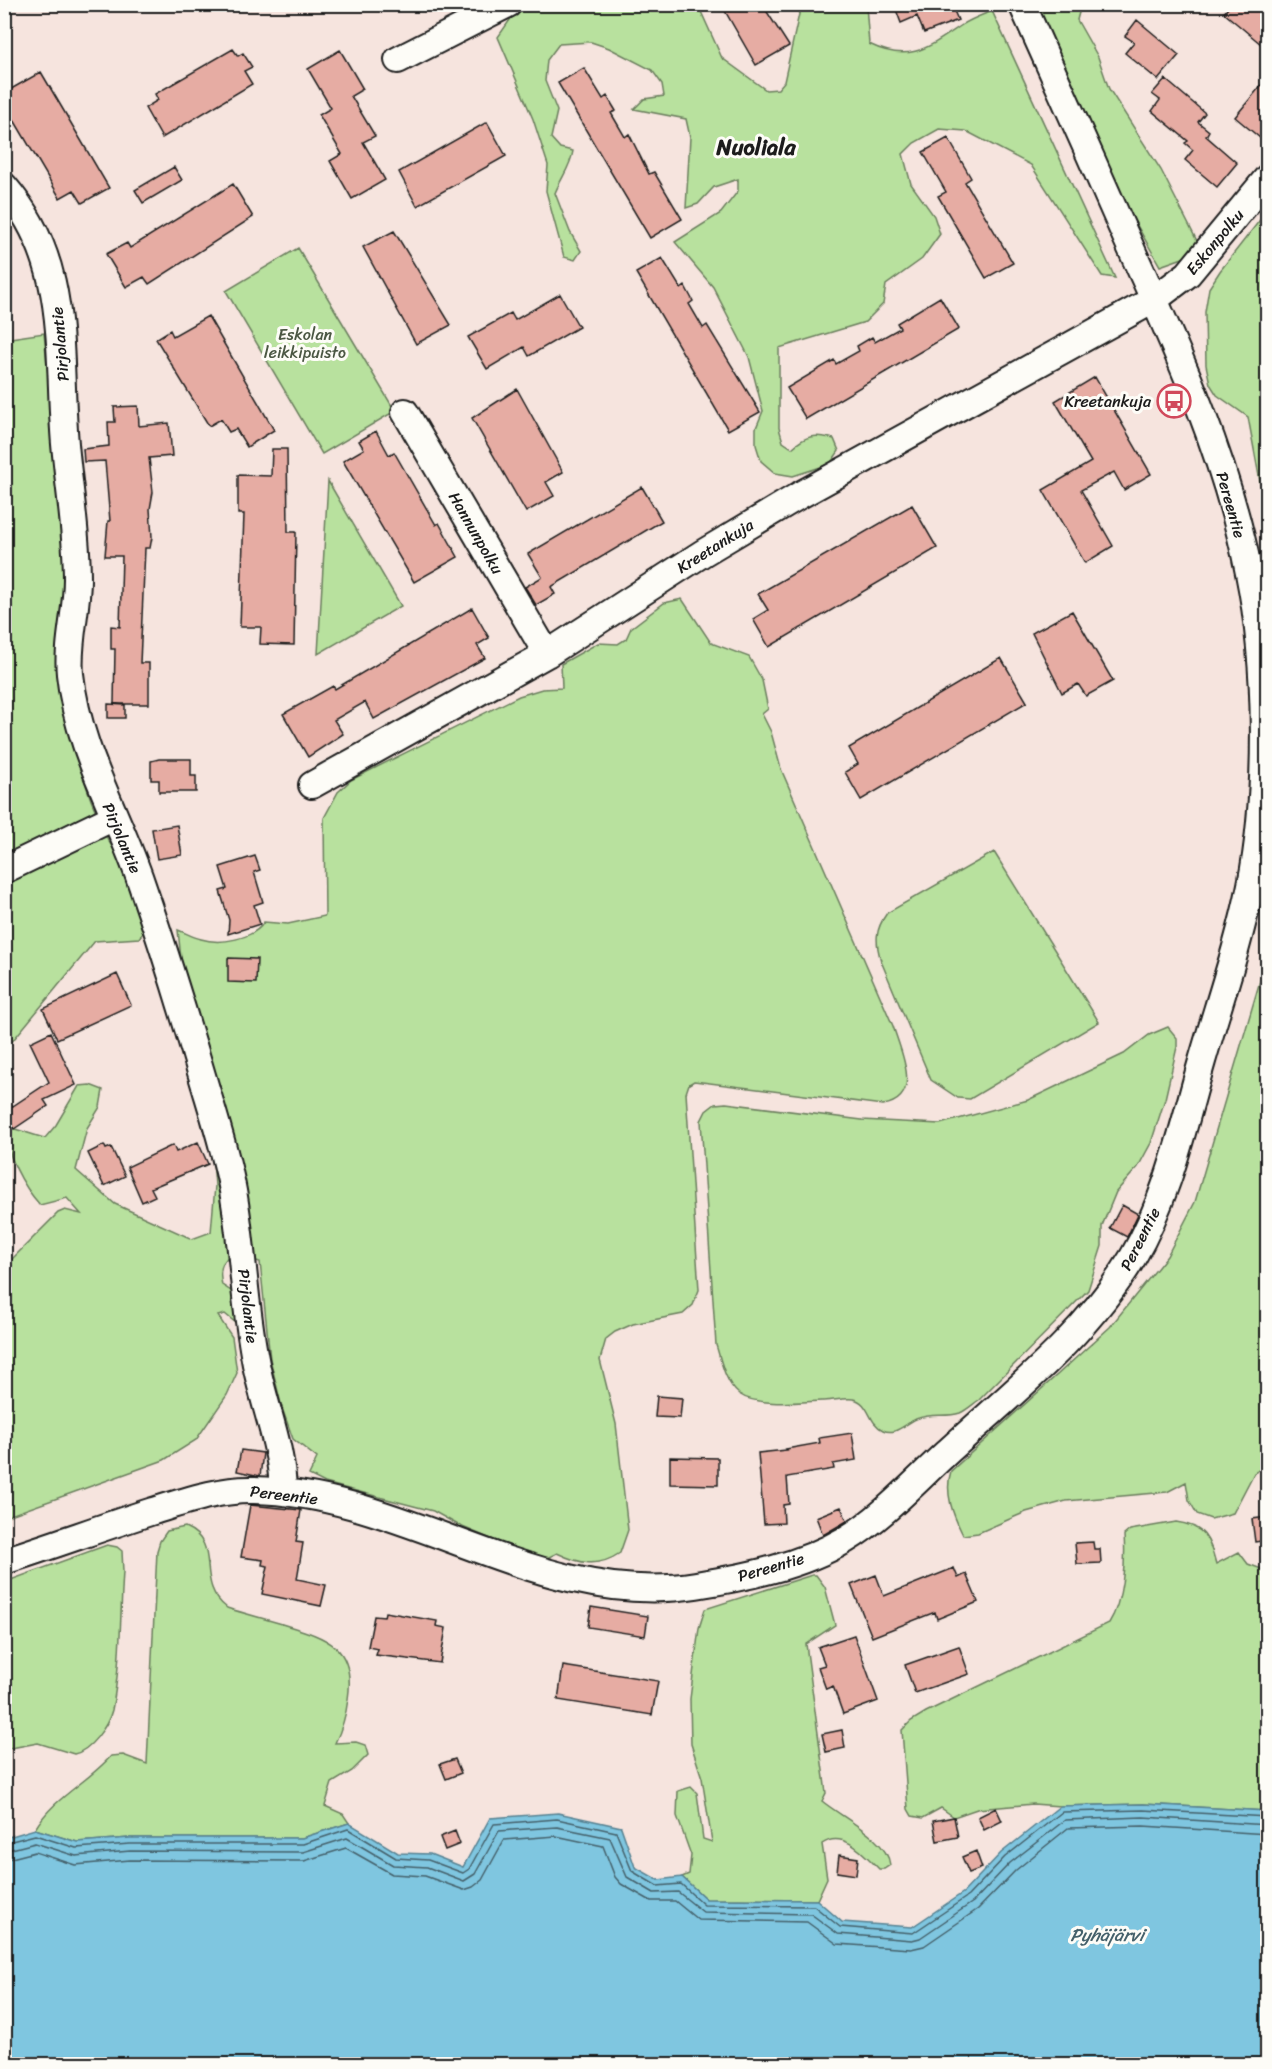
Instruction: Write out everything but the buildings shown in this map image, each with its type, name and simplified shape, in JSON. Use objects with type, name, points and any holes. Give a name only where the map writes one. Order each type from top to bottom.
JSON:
[{"type":"street","points":[[398,60],[508,4]]},
{"type":"street","name":"Pereentie","points":[[4,1562],[193,1499],[246,1489],[282,1491],[383,1513],[505,1559],[597,1585],[625,1588],[677,1588],[730,1579],[809,1557],[844,1540],[872,1519],[1056,1351],[1104,1298],[1136,1251],[1175,1158],[1260,875],[1258,836],[1263,724],[1260,644],[1249,571],[1207,423],[1155,299],[1022,4]]},
{"type":"street","name":"Eskonpolku","points":[[1155,299],[1188,274],[1268,177]]},
{"type":"street","name":"Pirjolantie","points":[[4,186],[26,214],[36,232],[55,288],[64,395],[64,441],[76,540],[77,590],[70,673],[89,754],[137,869],[227,1164],[239,1234],[254,1358],[277,1439],[282,1468],[282,1491]]},
{"type":"street","name":"Kreetankuja","points":[[312,785],[547,654],[747,525],[1155,299]]},
{"type":"street","name":"Hannunpolku","points":[[405,412],[547,654]]},
{"type":"street","points":[[4,870],[114,817]]},
{"type":"green space","points":[[530,5],[698,5],[722,58],[766,90],[778,89],[784,82],[801,5],[866,5],[869,44],[896,53],[908,53],[929,46],[965,23],[992,11],[1115,278],[1102,276],[1031,165],[966,131],[939,129],[914,143],[903,154],[911,184],[934,216],[940,234],[922,259],[886,285],[883,304],[865,322],[779,348],[779,428],[783,442],[792,448],[806,438],[827,437],[834,439],[839,451],[830,464],[793,476],[775,473],[761,461],[756,445],[756,428],[763,411],[749,357],[713,287],[675,242],[721,213],[738,191],[738,179],[714,187],[698,204],[686,208],[690,137],[686,119],[634,109],[644,99],[664,96],[662,84],[652,70],[609,48],[591,42],[559,44],[547,60],[545,81],[557,111],[551,138],[560,148],[573,151],[555,193],[570,232],[581,251],[575,260],[564,257],[546,191],[548,165],[533,119],[498,37],[514,14]]},
{"type":"green space","points":[[1036,5],[1081,5],[1077,20],[1098,57],[1109,89],[1161,170],[1200,247],[1194,254],[1160,266],[1121,197]]},
{"type":"green space","points":[[1267,211],[1267,519],[1248,417],[1217,395],[1210,384],[1206,365],[1205,312],[1209,288]]},
{"type":"green space","name":"Eskolan leikkipuisto","points":[[298,248],[395,411],[322,454],[226,291]]},
{"type":"green space","points":[[44,333],[62,524],[66,594],[64,673],[71,741],[91,800],[108,840],[130,877],[144,931],[139,938],[95,941],[5,1050],[4,339]]},
{"type":"green space","points":[[328,481],[401,606],[318,654]]},
{"type":"green space","points":[[682,599],[711,643],[749,657],[762,680],[768,709],[762,714],[771,732],[781,769],[893,1026],[904,1061],[906,1084],[903,1093],[896,1101],[883,1105],[694,1081],[689,1084],[686,1093],[699,1290],[693,1305],[683,1314],[633,1324],[615,1332],[606,1339],[600,1360],[616,1424],[628,1530],[620,1553],[604,1561],[589,1563],[573,1560],[557,1553],[547,1558],[532,1556],[460,1526],[433,1511],[325,1483],[309,1475],[317,1458],[293,1439],[282,1408],[270,1359],[260,1262],[232,1254],[221,1267],[221,1276],[222,1285],[234,1293],[236,1323],[225,1314],[218,1316],[232,1337],[237,1373],[227,1395],[196,1440],[164,1460],[5,1517],[5,1266],[58,1213],[65,1210],[81,1214],[67,1198],[40,1205],[16,1169],[8,1147],[5,1127],[45,1138],[56,1125],[79,1086],[90,1085],[103,1090],[100,1107],[87,1128],[76,1170],[115,1204],[192,1239],[211,1232],[215,1186],[213,1161],[229,1137],[185,997],[178,930],[209,941],[227,941],[253,933],[264,922],[288,924],[325,916],[324,818],[338,792],[351,780],[519,696],[542,689],[562,688],[561,664],[598,643],[618,644],[626,639],[631,628],[664,603]]},
{"type":"green space","points":[[994,852],[1099,1022],[970,1099],[958,1098],[931,1080],[881,961],[877,936],[887,913]]},
{"type":"green space","points":[[1267,957],[1267,1465],[1254,1473],[1233,1513],[1211,1519],[1197,1514],[1189,1500],[1186,1482],[1167,1492],[1066,1501],[1026,1512],[978,1533],[963,1535],[949,1496],[951,1471],[1110,1327],[1167,1256],[1195,1202]]},
{"type":"green space","points":[[1168,1027],[1177,1038],[1177,1047],[1165,1099],[1151,1143],[1138,1167],[1116,1192],[1102,1226],[1102,1246],[1088,1290],[979,1400],[960,1413],[922,1417],[892,1432],[878,1427],[863,1404],[853,1399],[791,1403],[767,1402],[747,1398],[734,1389],[724,1371],[716,1345],[701,1121],[706,1111],[715,1104],[726,1103],[862,1120],[940,1124],[1028,1100],[1124,1054],[1149,1035]]},
{"type":"green space","points":[[1176,1522],[1200,1530],[1208,1540],[1216,1564],[1239,1552],[1248,1564],[1267,1571],[1267,1811],[1143,1804],[1060,1806],[1033,1804],[977,1809],[954,1817],[941,1808],[923,1818],[912,1816],[908,1809],[902,1730],[926,1712],[1109,1623],[1118,1604],[1124,1557],[1124,1535],[1130,1530]]},
{"type":"green space","points":[[185,1527],[197,1534],[203,1543],[212,1587],[217,1598],[227,1608],[314,1635],[336,1647],[343,1656],[348,1667],[348,1699],[335,1743],[356,1742],[365,1745],[368,1755],[352,1771],[332,1783],[325,1806],[343,1814],[349,1823],[302,1838],[130,1838],[77,1842],[35,1829],[61,1799],[111,1756],[123,1755],[147,1764],[157,1551],[167,1531]]},
{"type":"green space","points":[[107,1545],[117,1547],[122,1551],[123,1572],[117,1676],[112,1710],[107,1723],[92,1743],[74,1754],[38,1743],[5,1749],[5,1582]]},
{"type":"green space","points":[[816,1575],[825,1587],[835,1625],[806,1644],[826,1793],[822,1801],[873,1838],[887,1855],[890,1865],[879,1869],[853,1845],[838,1839],[830,1840],[822,1844],[827,1878],[817,1900],[706,1899],[682,1877],[689,1874],[691,1855],[677,1816],[678,1791],[691,1787],[697,1793],[703,1839],[712,1842],[702,1778],[691,1744],[690,1699],[699,1628],[705,1609]]},
{"type":"water","name":"Pyhäjärvi","points":[[1143,1804],[1267,1811],[1267,2064],[5,2064],[5,1838],[35,1829],[77,1842],[130,1838],[302,1838],[349,1823],[398,1853],[430,1854],[463,1867],[490,1818],[558,1813],[621,1827],[635,1867],[658,1880],[682,1877],[706,1899],[817,1900],[842,1922],[912,1927],[964,1892],[1001,1853],[1060,1806]]},
{"type":"place","name":"Kreetankuja","points":[[1174,401]]},
{"type":"district","name":"Nuoliala","points":[[756,147]]}]
